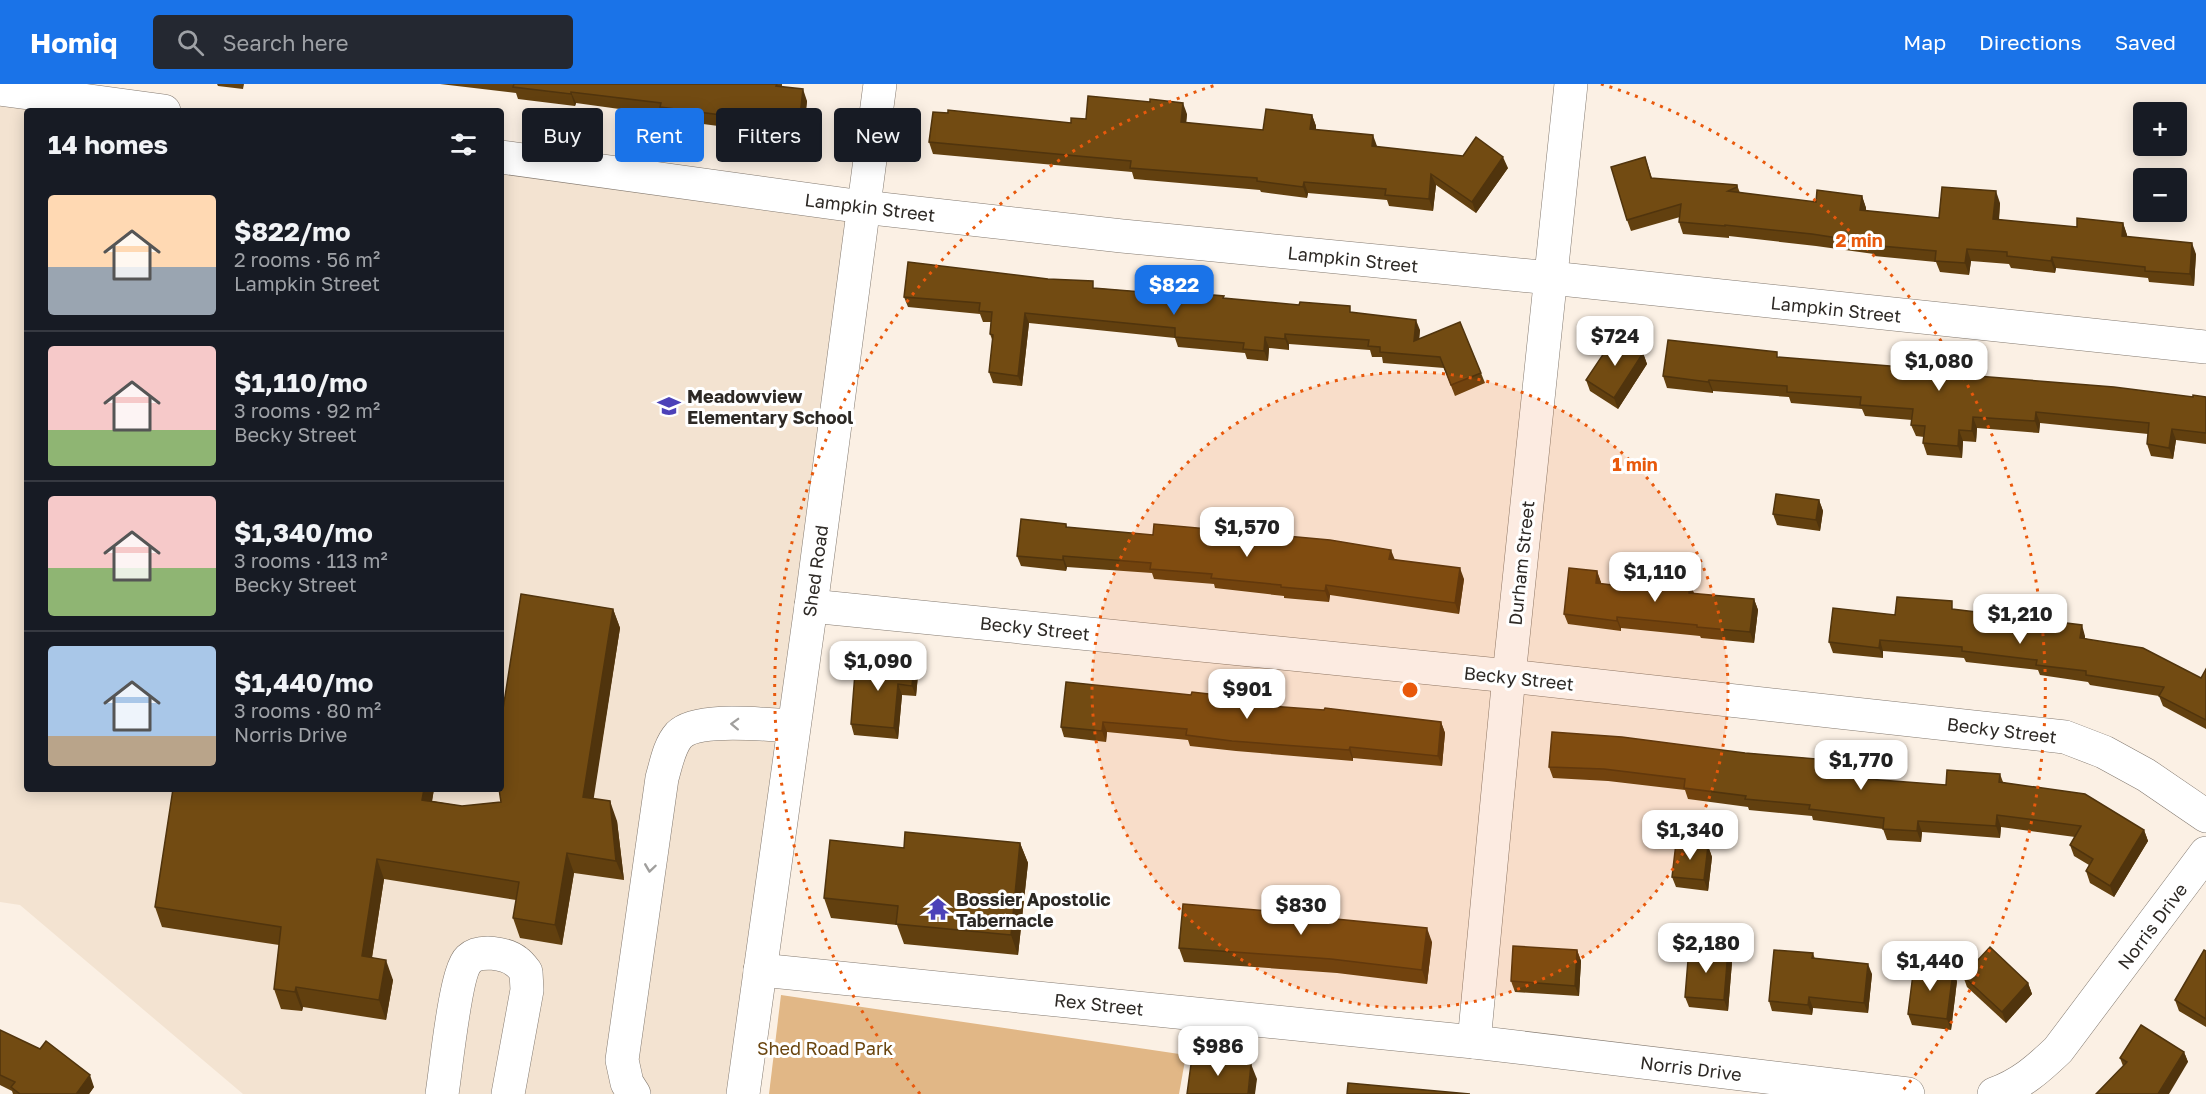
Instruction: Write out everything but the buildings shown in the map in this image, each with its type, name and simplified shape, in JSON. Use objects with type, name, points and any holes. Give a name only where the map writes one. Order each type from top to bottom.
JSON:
[{"type":"street","name":"Shed Road","points":[[743,1094],[880,84]]},
{"type":"street","name":"Durham Street","points":[[1474,1042],[1570,84]]},
{"type":"street","points":[[0,88],[51,90],[148,108]]},
{"type":"street","name":"Lampkin Street","points":[[504,157],[863,207],[1122,236],[1551,278],[2206,347]]},
{"type":"street","name":"Becky Street","points":[[811,606],[1509,676],[2065,737],[2104,752],[2146,775],[2206,816]]},
{"type":"street","points":[[634,1094],[627,1083],[622,1060],[662,778],[671,749],[679,735],[693,727],[722,723],[793,726]]},
{"type":"street","name":"Norris Drive","points":[[1994,1094],[2029,1077],[2058,1050],[2206,853]]},
{"type":"street","points":[[442,1094],[459,981],[467,960],[479,953],[499,955],[515,960],[526,972],[527,990],[508,1094]]},
{"type":"street","name":"Rex Street","points":[[760,970],[1474,1042]]},
{"type":"street","name":"Norris Drive","points":[[1474,1042],[1908,1094]]},
{"type":"shaded area","name":"Meadowview Elementary School","points":[[0,89],[142,108],[24,108],[24,792],[504,792],[504,157],[522,160],[522,162],[537,162],[863,207],[743,1094],[243,1094],[20,905],[0,902]]},
{"type":"green space","name":"Shed Road Park","points":[[781,995],[1186,1055],[1179,1094],[769,1094]]},
{"type":"place","name":"Meadowview Elementary School","points":[[669,406]]},
{"type":"place","name":"Bossier Apostolic Tabernacle","points":[[938,909]]}]
